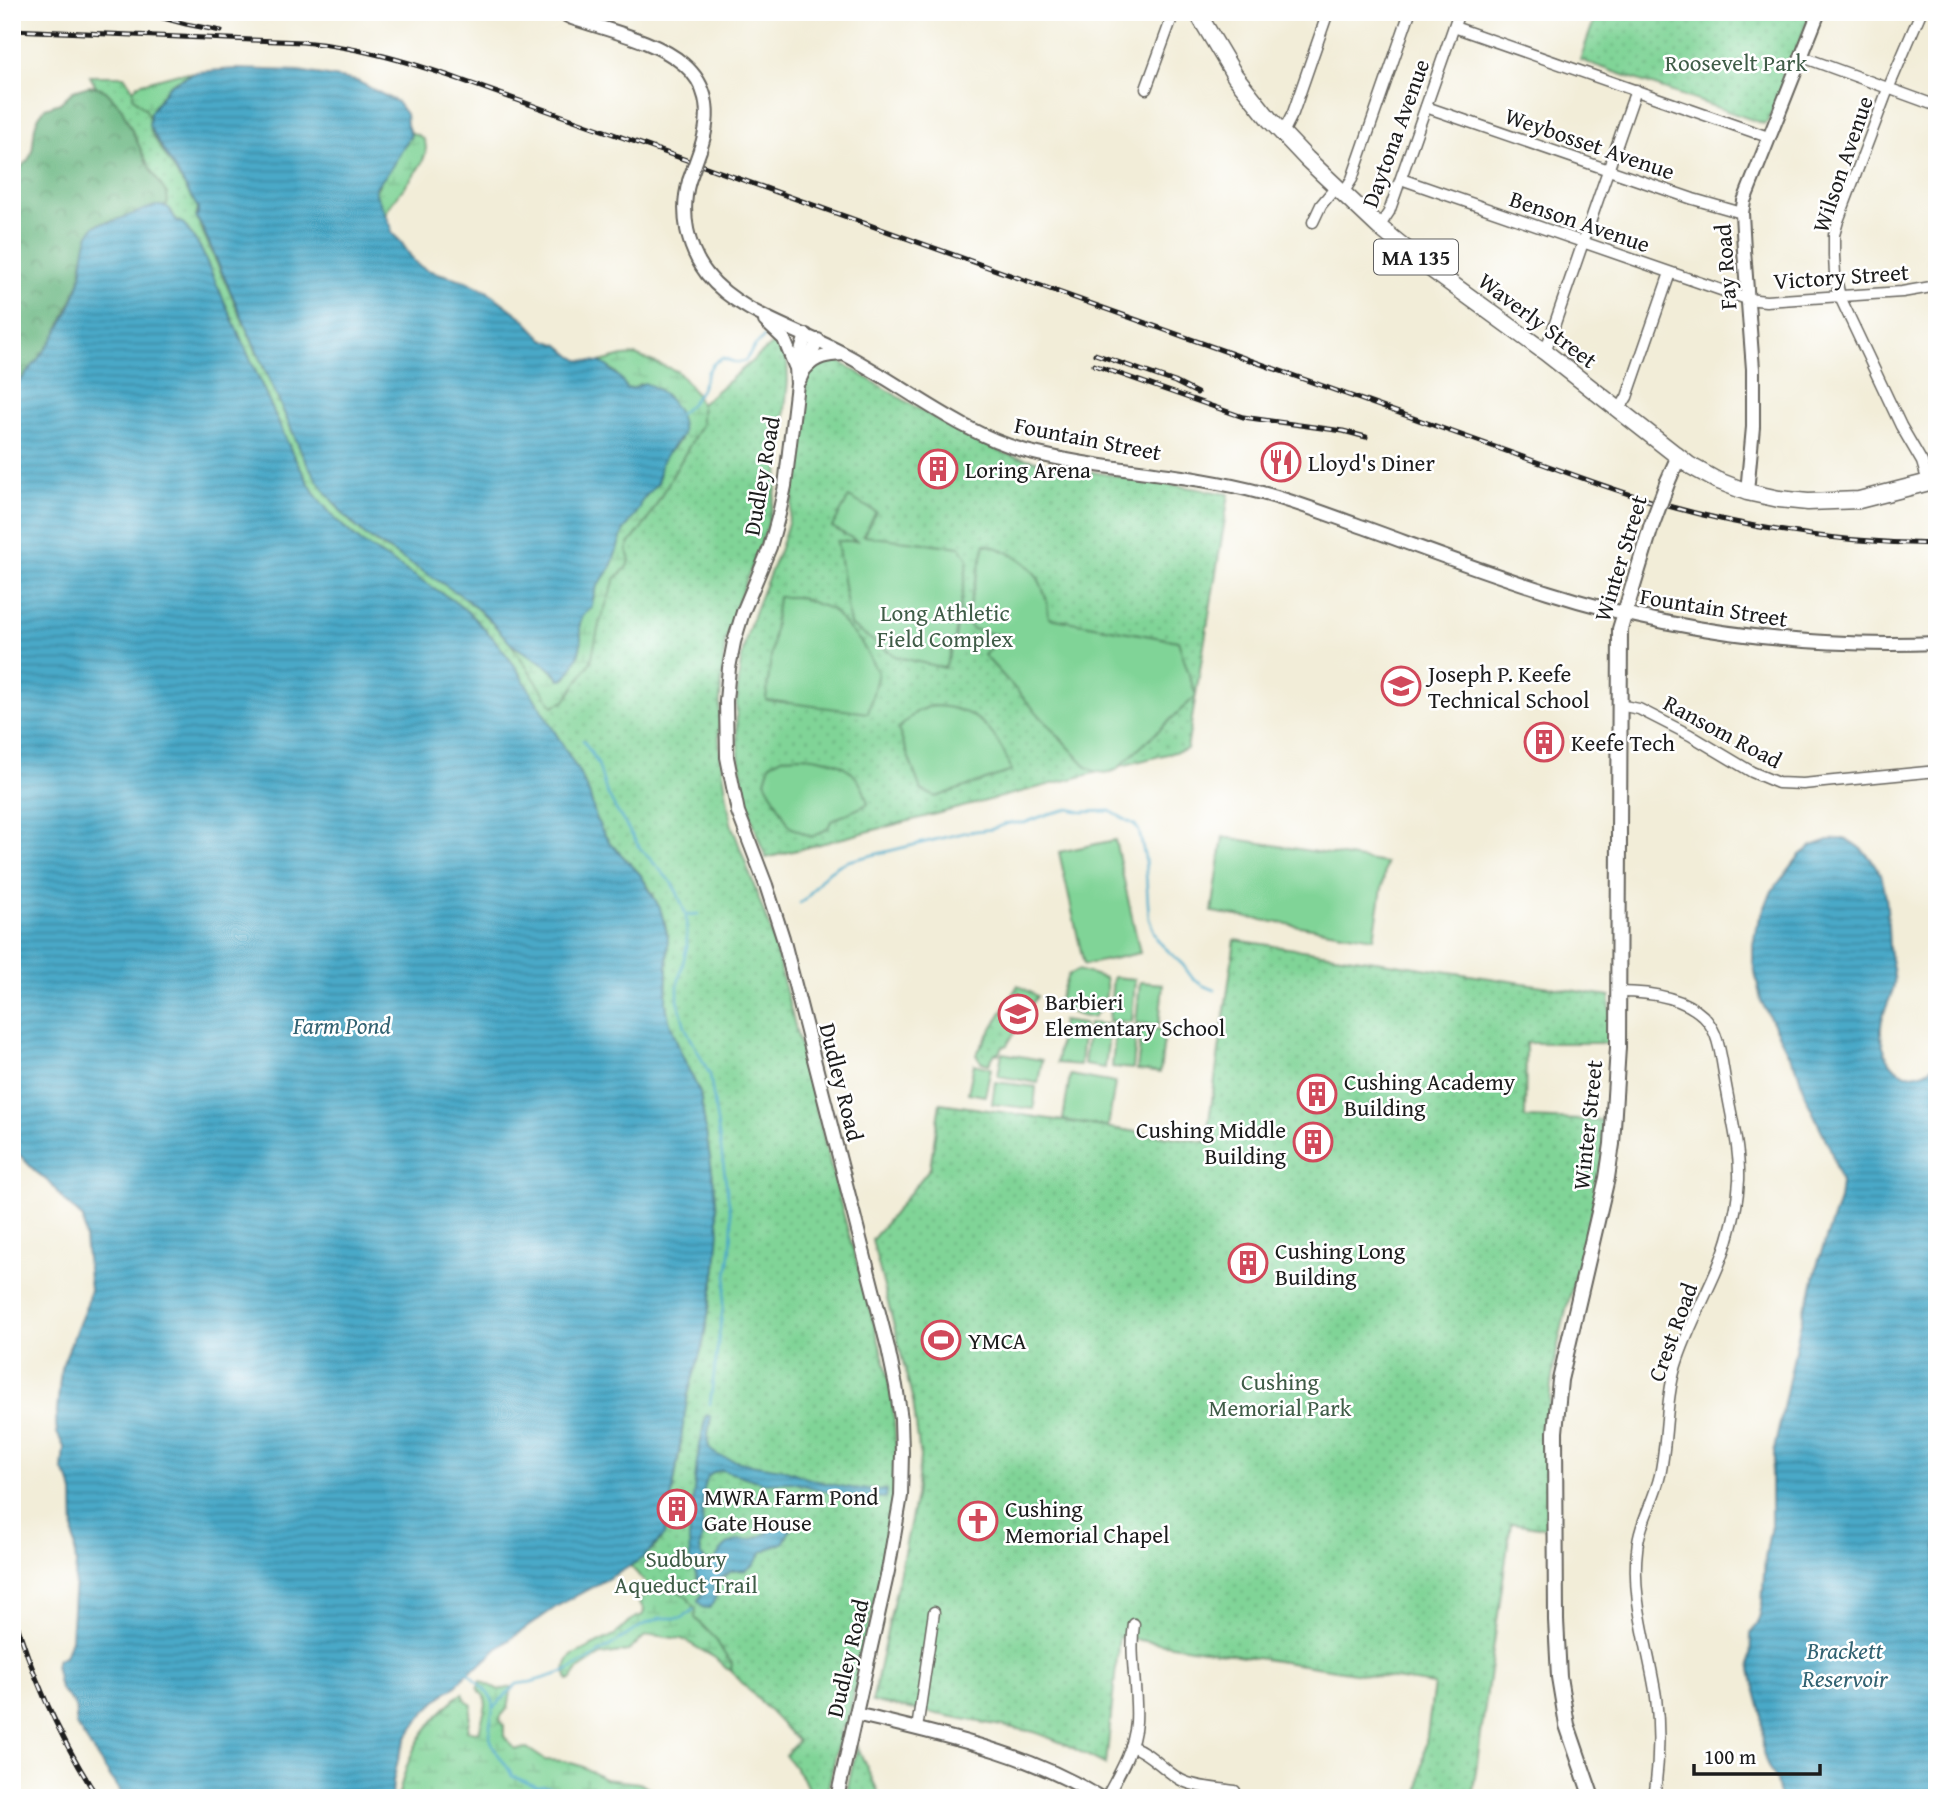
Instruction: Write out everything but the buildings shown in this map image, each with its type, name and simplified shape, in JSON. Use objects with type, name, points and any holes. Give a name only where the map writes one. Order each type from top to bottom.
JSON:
[{"type":"main road","name":"Waverly Street","points":[[1197,12],[1235,76],[1281,132],[1379,227],[1427,266],[1545,352],[1678,458],[1716,480],[1747,492],[1794,501],[1859,500],[1932,481]]},
{"type":"main road","name":"Winter Street","points":[[1592,1798],[1567,1725],[1559,1678],[1555,1432],[1560,1380],[1611,1157],[1616,1095],[1618,992],[1620,629],[1651,527],[1678,458]]},
{"type":"street","name":"Fountain Street","points":[[561,12],[672,55],[687,66],[699,83],[708,108],[706,131],[689,181],[685,216],[695,255],[706,273],[720,288],[749,308],[845,354],[965,427],[1014,447],[1055,457],[1216,483],[1269,495],[1535,588],[1624,614],[1690,628],[1772,639],[1858,644],[1937,643]]},
{"type":"street","name":"Fountain Street","points":[[576,12],[590,25]]},
{"type":"street","points":[[1146,89],[1174,12]]},
{"type":"street","points":[[1281,132],[1293,113],[1328,12]]},
{"type":"street","points":[[1313,222],[1321,205],[1352,178],[1410,12]]},
{"type":"street","name":"Daytona Avenue","points":[[1379,227],[1389,212],[1459,12]]},
{"type":"street","name":"Fay Road","points":[[1747,492],[1753,369],[1742,213],[1768,137],[1819,12]]},
{"type":"street","name":"Wilson Avenue","points":[[1921,12],[1843,206],[1835,235],[1835,274],[1840,297],[1901,426],[1932,481]]},
{"type":"street","points":[[1454,27],[1768,137]]},
{"type":"street","points":[[1800,56],[1937,106]]},
{"type":"street","points":[[1545,352],[1636,90]]},
{"type":"street","name":"Weybosset Avenue","points":[[1426,107],[1693,199],[1742,213]]},
{"type":"street","name":"Benson Avenue","points":[[1401,179],[1747,299]]},
{"type":"street","points":[[1619,410],[1628,397],[1670,273]]},
{"type":"street","name":"Victory Street","points":[[1747,299],[1766,301],[1840,297],[1937,286]]},
{"type":"street","points":[[749,308],[772,326],[783,339],[799,370],[819,357],[845,354]]},
{"type":"street","name":"Dudley Road","points":[[812,338],[799,370],[778,523],[734,642],[727,683],[725,738],[733,792],[783,938],[888,1348],[899,1405],[902,1474],[897,1523],[837,1798]]},
{"type":"street","name":"Ransom Road","points":[[1619,705],[1639,709],[1690,735],[1752,772],[1778,783],[1803,784],[1937,771]]},
{"type":"street","name":"Crest Road","points":[[1618,992],[1678,1001],[1694,1009],[1709,1023],[1719,1049],[1737,1145],[1738,1165],[1736,1207],[1730,1234],[1675,1367],[1667,1405],[1660,1475],[1640,1531],[1636,1552],[1636,1587],[1656,1699],[1658,1727],[1654,1798]]},
{"type":"street","points":[[916,1729],[934,1612]]},
{"type":"street","points":[[856,1714],[971,1743],[1021,1759],[1103,1798],[1125,1764],[1136,1721],[1133,1624]]},
{"type":"street","points":[[1131,1746],[1146,1752],[1185,1782],[1235,1791]]},
{"type":"green space","name":"Roosevelt Park","points":[[1597,12],[1811,12],[1768,121],[1764,124],[1580,60]]},
{"type":"green space","points":[[179,73],[190,73],[167,89],[149,118],[146,110],[133,97],[137,85]]},
{"type":"green space","name":"Sudbury Aqueduct Trail","points":[[90,76],[124,76],[150,113],[152,134],[198,208],[196,217],[305,460],[332,500],[347,519],[365,535],[460,595],[511,644],[681,421],[777,340],[787,361],[788,381],[777,485],[767,528],[735,609],[725,643],[720,700],[721,758],[731,823],[770,929],[886,1367],[896,1446],[896,1480],[890,1531],[846,1729],[842,1726],[826,1798],[812,1798],[803,1778],[785,1755],[798,1741],[630,1566],[654,1547],[667,1524],[667,1502],[671,1500],[673,1490],[683,1417],[703,1344],[715,1275],[718,1227],[700,1093],[669,1020],[666,1004],[668,937],[653,894],[640,874],[602,831],[579,772],[515,666],[494,639],[451,599],[361,542],[336,520],[316,496],[293,455],[200,247],[184,224],[176,220],[171,210],[160,205]]},
{"type":"green space","points":[[89,86],[106,91],[121,107],[150,169],[167,194],[168,202],[166,206],[156,206],[98,224],[89,236],[80,283],[58,331],[38,361],[12,389],[12,176],[32,153],[35,126],[45,108],[60,103],[73,91]]},
{"type":"green space","points":[[411,132],[421,137],[426,145],[425,154],[415,174],[392,202],[387,220],[376,197],[376,190]]},
{"type":"green space","points":[[635,355],[677,371],[701,405],[701,425],[646,523],[629,544],[627,550],[630,561],[615,579],[599,625],[591,661],[565,701],[553,706],[511,644],[544,663],[559,680],[566,678],[579,654],[579,624],[583,615],[590,610],[597,587],[611,567],[623,532],[640,508],[642,500],[658,483],[661,464],[666,455],[680,440],[681,421],[667,396],[652,386],[639,384],[627,389],[615,372],[600,362]]},
{"type":"green space","name":"Long Athletic Field Complex","points":[[837,360],[954,430],[1006,454],[1062,467],[1229,494],[1187,749],[766,858],[755,829],[741,770],[737,740],[738,679],[752,619],[787,528],[807,377],[819,364]]},
{"type":"green space","points":[[849,497],[876,512],[863,536],[960,547],[968,559],[955,638],[945,668],[897,657],[850,625],[837,541],[857,541],[832,527]]},
{"type":"green space","points":[[985,544],[1012,554],[1031,569],[1043,590],[1049,618],[1178,641],[1196,696],[1116,770],[1102,773],[1088,768],[984,655],[1003,636],[972,629],[966,618]]},
{"type":"green space","points":[[778,597],[797,597],[831,609],[861,642],[878,673],[868,713],[766,700]]},
{"type":"green space","points":[[931,706],[961,711],[983,724],[999,744],[1012,771],[936,797],[921,790],[898,729],[916,712]]},
{"type":"green space","points":[[784,757],[824,759],[844,766],[858,781],[868,804],[831,821],[828,828],[812,837],[790,827],[765,781],[770,764]]},
{"type":"green space","points":[[1223,837],[1386,863],[1374,938],[1212,912]]},
{"type":"green space","points":[[1115,840],[1140,953],[1084,965],[1059,852]]},
{"type":"green space","name":"Cushing Memorial Park","points":[[1235,940],[1610,996],[1610,1043],[1526,1043],[1525,1118],[1607,1121],[1598,1186],[1565,1314],[1552,1378],[1547,1434],[1546,1528],[1511,1523],[1472,1798],[1418,1798],[1434,1685],[1119,1637],[1106,1765],[1034,1732],[872,1702],[916,1496],[920,1457],[913,1401],[872,1240],[930,1168],[940,1103],[1206,1142]]},
{"type":"green space","points":[[1078,970],[1105,978],[1105,999],[1093,1017],[1074,1014],[1058,1002],[1068,975]]},
{"type":"green space","points":[[1113,977],[1135,979],[1132,1022],[1109,1021]]},
{"type":"green space","points":[[1140,982],[1163,984],[1159,1025],[1136,1023]]},
{"type":"green space","points":[[1018,985],[1037,996],[1007,1045],[1002,1047],[998,1054],[995,1053],[989,1064],[982,1062],[976,1055]]},
{"type":"green space","points":[[1062,1021],[1084,1024],[1080,1065],[1057,1063]]},
{"type":"green space","points":[[1089,1023],[1110,1025],[1105,1068],[1084,1065]]},
{"type":"green space","points":[[1116,1025],[1137,1027],[1133,1069],[1112,1067]]},
{"type":"green space","points":[[1142,1027],[1165,1030],[1160,1073],[1137,1070]]},
{"type":"green space","points":[[1002,1053],[1042,1060],[1038,1083],[998,1076]]},
{"type":"green space","points":[[974,1064],[991,1068],[985,1096],[968,1093]]},
{"type":"green space","points":[[1070,1075],[1115,1083],[1108,1127],[1063,1120]]},
{"type":"green space","points":[[995,1082],[1036,1087],[1034,1109],[992,1104]]},
{"type":"green space","points":[[674,1589],[686,1596],[696,1610],[695,1618],[715,1638],[732,1663],[731,1670],[682,1639],[652,1635],[644,1637],[628,1651],[601,1655],[568,1680],[566,1666],[570,1657],[614,1635],[631,1620],[643,1615],[644,1610],[639,1601],[647,1592]]},
{"type":"green space","points":[[481,1681],[499,1690],[512,1687],[508,1708],[500,1720],[504,1725],[504,1736],[515,1749],[527,1748],[545,1760],[564,1761],[581,1766],[604,1779],[639,1783],[660,1798],[634,1798],[629,1795],[620,1798],[398,1798],[407,1766],[418,1741],[458,1696],[463,1694],[466,1701],[472,1705],[467,1731],[479,1732],[486,1705],[485,1698],[477,1688]]},
{"type":"green space","points":[[857,1746],[881,1798],[845,1798]]},
{"type":"water","points":[[236,69],[299,71],[357,81],[397,102],[406,114],[411,135],[388,173],[376,186],[375,192],[392,233],[414,261],[427,270],[466,281],[487,291],[523,318],[543,339],[559,345],[579,360],[600,362],[621,379],[627,389],[644,383],[652,386],[666,396],[677,410],[682,435],[661,464],[658,483],[642,500],[640,508],[623,532],[611,567],[597,587],[592,607],[581,620],[578,655],[563,680],[559,680],[547,666],[511,644],[488,618],[462,596],[365,535],[330,498],[305,460],[196,217],[198,208],[149,126],[150,113],[173,83],[196,72]]},
{"type":"water","name":"Farm Pond","points":[[156,206],[169,208],[200,247],[293,455],[316,496],[336,520],[361,542],[451,599],[494,639],[515,666],[579,772],[602,831],[640,874],[660,908],[668,937],[666,1004],[669,1020],[700,1093],[715,1190],[719,1231],[716,1268],[703,1344],[688,1394],[671,1500],[667,1502],[672,1505],[668,1511],[664,1536],[644,1557],[559,1605],[499,1647],[424,1713],[407,1736],[399,1756],[392,1798],[124,1798],[76,1725],[76,1709],[60,1689],[55,1665],[58,1659],[65,1656],[71,1639],[76,1564],[73,1494],[71,1483],[62,1469],[64,1447],[57,1433],[56,1422],[61,1368],[87,1304],[90,1289],[83,1218],[12,1147],[12,390],[42,354],[67,314],[81,278],[90,232],[99,224]]},
{"type":"water","name":"Brackett Reservoir","points":[[1846,839],[1872,860],[1884,885],[1889,947],[1894,971],[1893,991],[1881,1025],[1886,1055],[1895,1068],[1909,1074],[1923,1073],[1937,1064],[1937,1798],[1781,1798],[1763,1753],[1762,1714],[1750,1664],[1751,1634],[1762,1605],[1765,1558],[1771,1525],[1774,1450],[1804,1308],[1839,1200],[1841,1182],[1830,1148],[1806,1098],[1798,1072],[1761,1001],[1753,962],[1753,945],[1756,927],[1772,891],[1800,855],[1812,846],[1829,840]]},
{"type":"water","points":[[707,1415],[711,1417],[708,1437],[710,1449],[723,1457],[782,1469],[837,1486],[887,1490],[886,1498],[843,1496],[792,1482],[764,1483],[722,1470],[714,1472],[708,1477],[704,1489],[700,1548],[705,1561],[714,1561],[730,1543],[760,1536],[784,1519],[789,1519],[791,1528],[784,1542],[762,1552],[754,1565],[746,1570],[732,1571],[715,1582],[715,1600],[710,1608],[704,1608],[698,1601],[703,1592],[690,1559],[689,1539],[697,1461]]},
{"type":"waterway","points":[[678,415],[696,397],[714,363],[723,358],[736,363],[745,361],[764,337]]},
{"type":"waterway","points":[[583,740],[598,764],[606,791],[615,808],[640,848],[671,882],[686,915],[687,946],[678,984],[678,1000],[685,1027],[710,1075],[732,1223],[710,1404]]},
{"type":"waterway","points":[[800,903],[826,874],[848,861],[967,832],[992,829],[1009,823],[1024,823],[1069,809],[1082,812],[1110,811],[1135,825],[1139,831],[1145,858],[1149,919],[1158,941],[1183,965],[1193,979],[1215,990]]},
{"type":"waterway","points":[[686,915],[698,914]]},
{"type":"waterway","points":[[493,1708],[517,1684],[565,1672],[643,1625],[660,1618],[682,1618],[694,1609]]},
{"type":"waterway","points":[[468,1672],[491,1697],[493,1707],[490,1737],[512,1776],[538,1787],[544,1786],[587,1798]]},
{"type":"railway","points":[[141,12],[221,31]]},
{"type":"railway","points":[[12,30],[302,42],[383,56],[461,80],[1635,496],[1734,522],[1801,534],[1937,544]]},
{"type":"railway","points":[[1095,354],[1175,382],[1197,393]]},
{"type":"railway","points":[[1094,365],[1243,417],[1343,431],[1366,437]]},
{"type":"railway","points":[[12,1608],[28,1658],[48,1706],[98,1798]]},
{"type":"place","name":"Lloyd's Diner","points":[[1281,462]]},
{"type":"place","name":"Loring Arena","points":[[938,469]]},
{"type":"place","name":"Joseph P. Keefe Technical School","points":[[1401,686]]},
{"type":"place","name":"Keefe Tech","points":[[1544,742]]},
{"type":"place","name":"Barbieri Elementary School","points":[[1018,1014]]},
{"type":"place","name":"Cushing Academy Building","points":[[1317,1094]]},
{"type":"place","name":"Cushing Middle Building","points":[[1313,1142]]},
{"type":"place","name":"Cushing Long Building","points":[[1248,1263]]},
{"type":"place","name":"YMCA","points":[[941,1340]]},
{"type":"place","name":"MWRA Farm Pond Gate House","points":[[677,1509]]},
{"type":"place","name":"Cushing Memorial Chapel","points":[[978,1521]]}]
